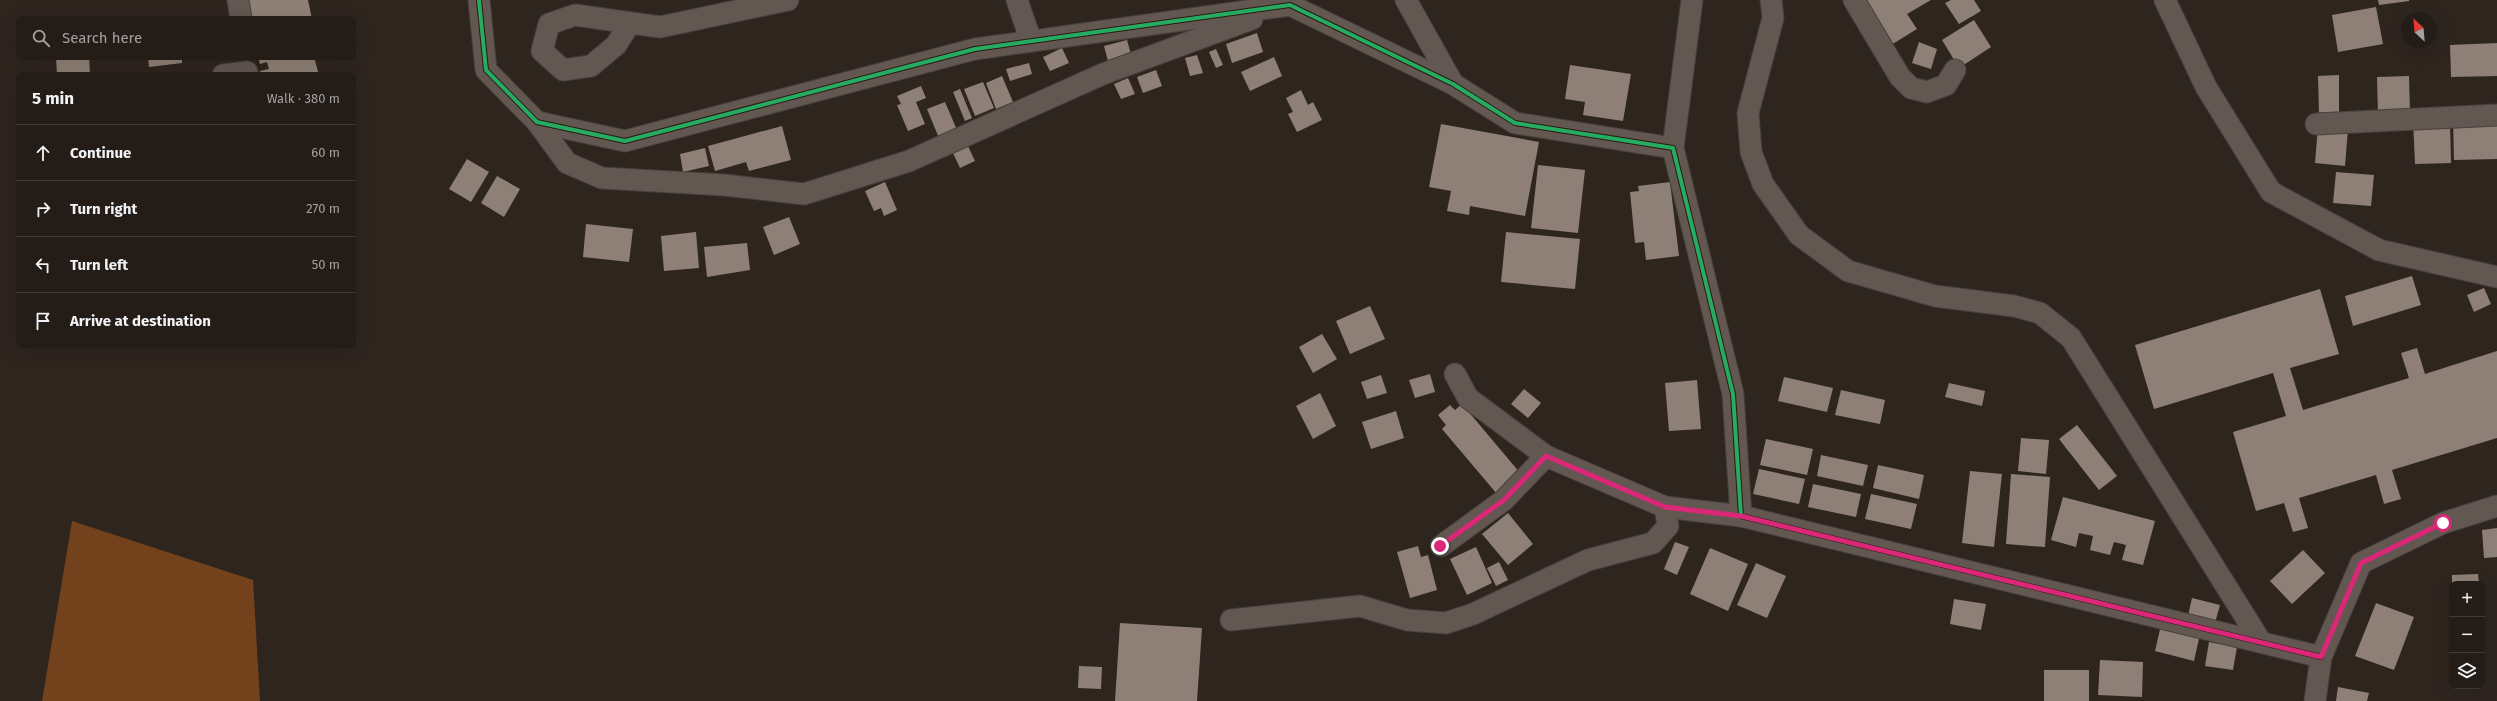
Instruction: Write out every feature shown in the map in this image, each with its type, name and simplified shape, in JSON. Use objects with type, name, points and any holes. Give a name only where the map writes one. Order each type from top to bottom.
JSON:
[{"type":"street","points":[[238,0],[241,16]]},
{"type":"street","points":[[479,0],[486,70],[537,122],[567,163],[602,178],[724,185],[804,194],[909,161],[1103,74],[1290,5]]},
{"type":"street","points":[[630,23],[660,28],[788,0]]},
{"type":"street","points":[[1016,0],[1032,41]]},
{"type":"street","points":[[1406,0],[1453,84]]},
{"type":"street","points":[[1692,0],[1673,148],[1733,394],[1741,516]]},
{"type":"street","points":[[1771,0],[1773,18],[1748,113],[1751,152],[1763,184],[1799,235],[1848,271],[1934,296],[2014,306],[2040,314],[2071,338],[2261,642]]},
{"type":"street","points":[[1854,0],[1900,77],[1911,88],[1927,92],[1946,85],[1955,70]]},
{"type":"street","points":[[2165,0],[2206,87],[2271,192],[2379,250],[2497,277]]},
{"type":"street","points":[[537,122],[625,141],[975,49],[1290,5],[1453,84],[1515,123],[1673,148]]},
{"type":"street","points":[[233,72],[247,68]]},
{"type":"street","points":[[2316,124],[2497,115]]},
{"type":"street","points":[[1455,374],[1468,398],[1546,456],[1665,507],[1741,516],[2321,657]]},
{"type":"street","points":[[1440,546],[1504,500],[1546,456]]},
{"type":"street","points":[[2316,701],[2321,657],[2361,563],[2443,523],[2497,506]]},
{"type":"street","points":[[1231,620],[1360,606],[1407,620],[1446,623],[1472,614],[1588,560],[1653,543],[1668,526],[1665,507]]},
{"type":"shaded area","points":[[72,521],[253,580],[260,701],[42,701]]},
{"type":"building","points":[[248,0],[308,0],[311,16],[251,16]]},
{"type":"building","points":[[1863,0],[1931,0],[1907,14],[1917,29],[1891,45]]},
{"type":"building","points":[[1951,0],[1974,0],[1981,11],[1959,24],[1945,3]]},
{"type":"building","points":[[2378,0],[2409,0],[2409,1],[2379,5]]},
{"type":"building","points":[[2376,7],[2383,44],[2338,52],[2332,15]]},
{"type":"building","points":[[1974,20],[1991,47],[1959,68],[1942,40]]},
{"type":"building","points":[[1257,33],[1263,52],[1232,63],[1226,44]]},
{"type":"building","points":[[1127,40],[1132,58],[1109,65],[1104,46]]},
{"type":"building","points":[[1919,42],[1937,49],[1931,69],[1912,63]]},
{"type":"building","points":[[2497,43],[2497,76],[2451,77],[2450,45]]},
{"type":"building","points":[[1062,48],[1069,63],[1050,71],[1043,57]]},
{"type":"building","points":[[1216,49],[1223,65],[1216,68],[1209,52]]},
{"type":"building","points":[[1197,55],[1203,73],[1190,76],[1185,58]]},
{"type":"building","points":[[1274,57],[1282,76],[1250,91],[1241,72]]},
{"type":"building","points":[[56,60],[89,60],[90,72],[57,72]]},
{"type":"building","points":[[148,60],[182,60],[182,63],[149,67]]},
{"type":"building","points":[[259,60],[315,60],[318,72],[260,72],[269,69],[267,62],[260,64]]},
{"type":"building","points":[[1029,63],[1032,74],[1010,81],[1006,69]]},
{"type":"building","points":[[1570,65],[1631,74],[1623,121],[1583,115],[1585,102],[1565,99]]},
{"type":"building","points":[[1156,70],[1162,86],[1143,93],[1137,77]]},
{"type":"building","points":[[2339,75],[2339,115],[2319,115],[2318,76]]},
{"type":"building","points":[[1002,76],[1013,102],[996,109],[986,83]]},
{"type":"building","points":[[2409,76],[2410,114],[2378,115],[2377,77]]},
{"type":"building","points":[[1128,78],[1135,94],[1121,99],[1114,84]]},
{"type":"building","points":[[983,82],[994,108],[975,116],[964,89]]},
{"type":"building","points":[[921,86],[926,98],[916,102],[925,124],[908,131],[897,105],[901,104],[897,96]]},
{"type":"building","points":[[960,89],[972,118],[965,121],[953,92]]},
{"type":"building","points":[[1301,90],[1308,105],[1313,102],[1322,120],[1297,132],[1288,114],[1293,112],[1286,98]]},
{"type":"building","points":[[945,102],[957,130],[939,138],[927,109]]},
{"type":"building","points":[[2497,118],[2497,159],[2454,160],[2453,119]]},
{"type":"building","points":[[2450,120],[2451,163],[2415,164],[2413,121]]},
{"type":"building","points":[[1441,124],[1539,142],[1525,216],[1470,206],[1469,215],[1447,211],[1451,191],[1429,187]]},
{"type":"building","points":[[782,126],[791,160],[749,171],[746,162],[715,171],[708,146]]},
{"type":"building","points":[[2318,126],[2348,129],[2345,166],[2315,163]]},
{"type":"building","points":[[967,144],[975,161],[960,168],[952,151]]},
{"type":"building","points":[[705,148],[709,166],[683,172],[680,154]]},
{"type":"building","points":[[467,159],[489,172],[471,202],[449,189]]},
{"type":"building","points":[[1538,165],[1585,170],[1578,233],[1531,228]]},
{"type":"building","points":[[2336,172],[2374,175],[2371,206],[2333,203]]},
{"type":"building","points":[[497,176],[520,189],[504,217],[481,203]]},
{"type":"building","points":[[885,182],[897,210],[884,216],[881,208],[874,211],[865,191]]},
{"type":"building","points":[[1670,182],[1679,256],[1646,260],[1644,242],[1635,243],[1630,192],[1639,191],[1638,186]]},
{"type":"building","points":[[789,217],[800,244],[774,255],[763,227]]},
{"type":"building","points":[[586,224],[633,229],[629,262],[583,257]]},
{"type":"building","points":[[696,232],[699,268],[664,271],[661,236]]},
{"type":"building","points":[[1506,232],[1580,239],[1575,289],[1501,282]]},
{"type":"building","points":[[747,243],[750,270],[707,277],[704,247]]},
{"type":"building","points":[[2412,276],[2421,305],[2353,326],[2345,296]]},
{"type":"building","points":[[2484,288],[2491,304],[2474,312],[2467,295]]},
{"type":"building","points":[[2320,289],[2339,354],[2290,368],[2303,410],[2409,378],[2401,353],[2417,348],[2425,374],[2497,351],[2497,438],[2392,470],[2401,499],[2384,504],[2376,475],[2299,498],[2308,528],[2293,532],[2284,503],[2256,511],[2233,432],[2286,416],[2273,373],[2154,409],[2135,345]]},
{"type":"building","points":[[1370,306],[1385,339],[1350,354],[1336,321]]},
{"type":"building","points":[[1322,334],[1337,359],[1313,373],[1299,347]]},
{"type":"building","points":[[1430,374],[1435,392],[1415,398],[1409,380]]},
{"type":"building","points":[[1381,375],[1387,393],[1367,399],[1361,382]]},
{"type":"building","points":[[1784,377],[1833,388],[1827,412],[1778,401]]},
{"type":"building","points":[[1697,380],[1701,429],[1669,431],[1665,383]]},
{"type":"building","points":[[1949,383],[1985,391],[1982,406],[1945,397]]},
{"type":"building","points":[[1524,389],[1541,403],[1528,418],[1511,404]]},
{"type":"building","points":[[1841,390],[1885,400],[1880,424],[1835,415]]},
{"type":"building","points":[[1320,393],[1336,426],[1313,439],[1296,406]]},
{"type":"building","points":[[1462,404],[1521,474],[1497,494],[1442,429],[1446,425],[1438,415],[1450,405],[1455,410]]},
{"type":"building","points":[[1396,411],[1404,438],[1371,449],[1362,422]]},
{"type":"building","points":[[2077,425],[2117,476],[2099,490],[2059,439]]},
{"type":"building","points":[[2021,438],[2049,440],[2046,474],[2018,471]]},
{"type":"building","points":[[1766,439],[1813,449],[1807,475],[1760,465]]},
{"type":"building","points":[[1821,455],[1868,465],[1863,486],[1817,476]]},
{"type":"building","points":[[1878,465],[1924,475],[1919,499],[1873,488]]},
{"type":"building","points":[[1759,469],[1805,479],[1799,504],[1753,494]]},
{"type":"building","points":[[1970,471],[2002,474],[1994,547],[1962,543]]},
{"type":"building","points":[[2011,474],[2050,477],[2045,547],[2006,544]]},
{"type":"building","points":[[1813,484],[1861,494],[1856,517],[1808,507]]},
{"type":"building","points":[[1871,494],[1917,504],[1911,529],[1865,519]]},
{"type":"building","points":[[2063,497],[2155,521],[2143,565],[2122,560],[2126,545],[2114,542],[2110,555],[2090,550],[2093,536],[2079,533],[2076,547],[2051,540]]},
{"type":"building","points":[[1508,513],[1533,544],[1508,565],[1482,534]]},
{"type":"building","points":[[2497,528],[2497,557],[2484,558],[2482,530]]},
{"type":"building","points":[[1675,542],[1689,547],[1677,575],[1664,569]]},
{"type":"building","points":[[1418,546],[1421,557],[1428,555],[1437,590],[1410,598],[1397,552]]},
{"type":"building","points":[[1476,547],[1492,583],[1467,595],[1450,559]]},
{"type":"building","points":[[1710,548],[1748,564],[1728,611],[1690,594]]},
{"type":"building","points":[[2303,550],[2325,573],[2292,604],[2270,581]]},
{"type":"building","points":[[1499,562],[1508,580],[1496,586],[1487,568]]},
{"type":"building","points":[[1756,563],[1786,576],[1767,618],[1737,605]]},
{"type":"building","points":[[2478,574],[2479,581],[2452,581],[2452,575]]},
{"type":"building","points":[[2192,598],[2220,605],[2215,623],[2188,616]]},
{"type":"building","points":[[1954,599],[1986,604],[1981,630],[1950,624]]},
{"type":"building","points":[[2376,603],[2414,617],[2394,670],[2355,656]]},
{"type":"building","points":[[1120,623],[1202,628],[1197,701],[1115,701]]},
{"type":"building","points":[[2161,625],[2200,634],[2194,661],[2155,651]]},
{"type":"building","points":[[2209,642],[2237,647],[2233,670],[2205,666]]},
{"type":"building","points":[[2100,660],[2143,662],[2142,697],[2098,695]]},
{"type":"building","points":[[1079,666],[1102,667],[1101,689],[1078,688]]},
{"type":"building","points":[[2044,670],[2089,670],[2089,701],[2044,701]]},
{"type":"building","points":[[2338,687],[2369,693],[2367,701],[2336,701]]},
{"type":"cycle path","points":[[479,0],[486,70],[537,122],[625,141],[975,49],[1290,5],[1453,84],[1515,123],[1673,148],[1733,394],[1741,516],[2321,657]]},
{"type":"route","points":[[1440,546],[1504,500],[1546,456],[1665,507],[1741,516],[2321,657],[2361,563],[2443,523]]}]
